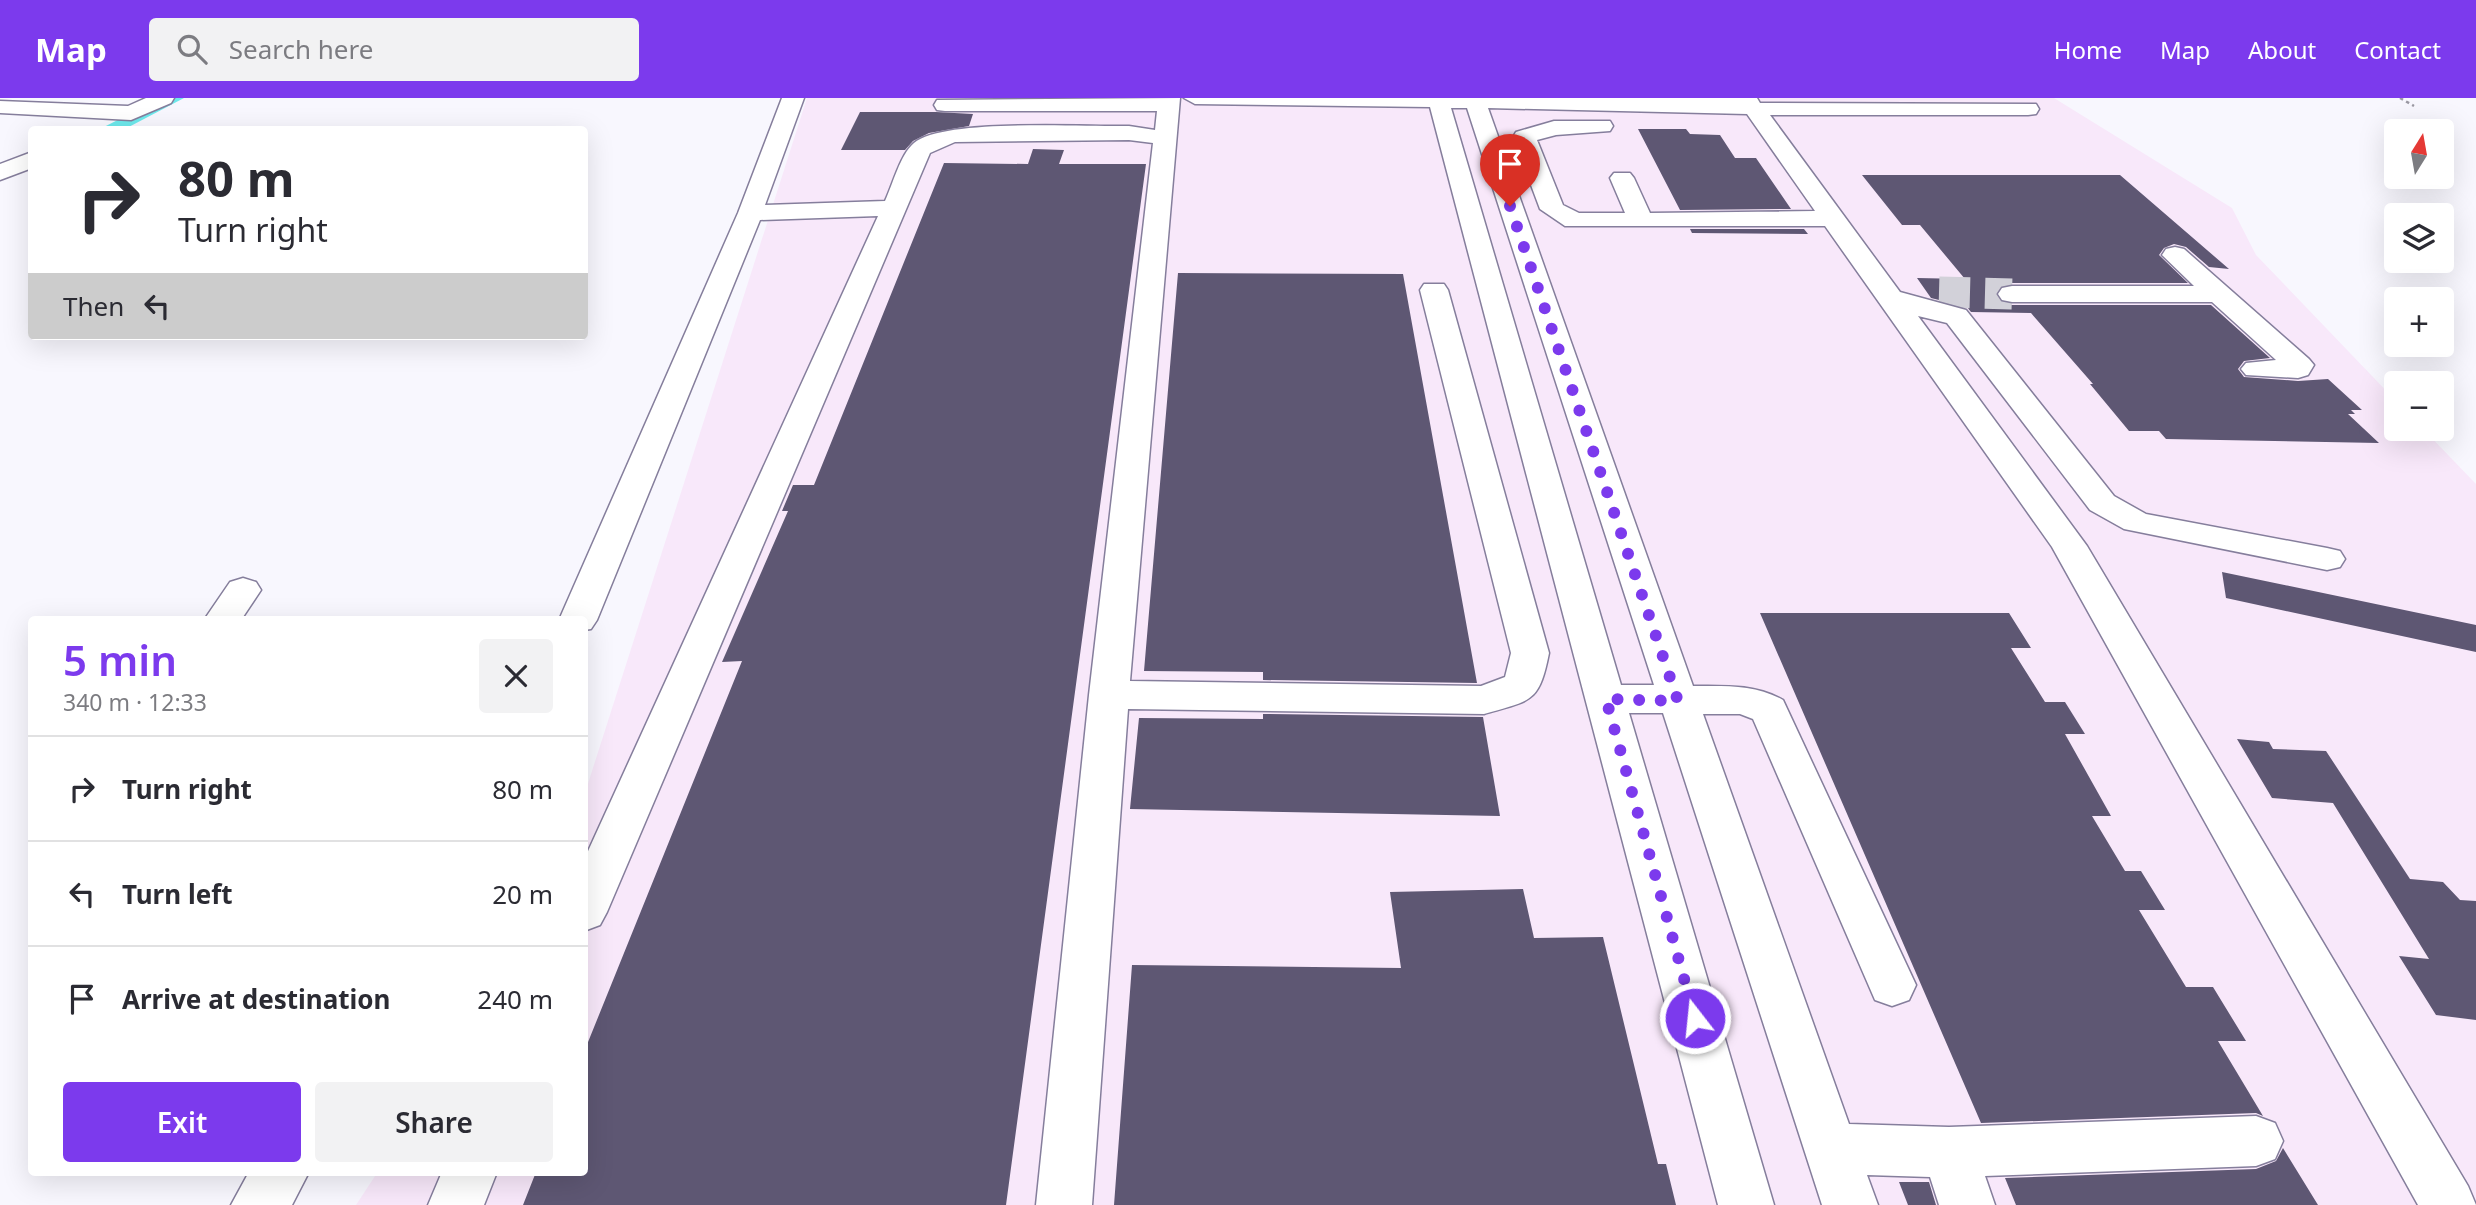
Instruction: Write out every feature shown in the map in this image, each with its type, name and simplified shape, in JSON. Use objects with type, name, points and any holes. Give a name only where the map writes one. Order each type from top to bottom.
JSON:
[{"type":"street","points":[[103,126],[163,98]]},
{"type":"street","points":[[580,616],[757,213],[793,98]]},
{"type":"street","points":[[945,105],[1174,110],[1283,98],[2028,109]]},
{"type":"street","points":[[1456,100],[1606,699],[1746,1205]]},
{"type":"street","points":[[1456,100],[1678,701],[1850,1205]]},
{"type":"street","points":[[1749,104],[2069,546],[2448,1205]]},
{"type":"street","points":[[0,107],[131,113]]},
{"type":"street","points":[[588,903],[920,149],[1000,145],[1129,145],[1174,110]]},
{"type":"street","points":[[1064,1205],[1109,695],[1174,110]]},
{"type":"street","points":[[1598,126],[1609,150]]},
{"type":"street","points":[[1674,126],[1554,128],[1524,137],[1552,209],[1574,221],[1832,218]]},
{"type":"street","points":[[0,173],[28,161]]},
{"type":"street","points":[[1622,177],[1641,220]]},
{"type":"street","points":[[757,213],[893,208]]},
{"type":"street","points":[[2175,255],[2299,365],[2298,369],[2256,369]]},
{"type":"street","points":[[1109,695],[1484,700],[1523,685],[1530,653],[1434,290]]},
{"type":"street","points":[[1890,298],[1916,292],[1939,292]]},
{"type":"street","points":[[2012,294],[2221,294]]},
{"type":"street","points":[[1890,298],[1956,316],[2102,503],[2117,513],[2136,522],[2327,559]]},
{"type":"street","points":[[225,616],[243,590]]},
{"type":"street","points":[[1606,699],[1740,700],[1757,703],[1769,710],[1892,985]]},
{"type":"street","points":[[1831,1149],[1949,1152],[2256,1141]]},
{"type":"street","points":[[1949,1152],[1967,1205]]},
{"type":"street","points":[[260,1205],[279,1176]]},
{"type":"street","points":[[456,1205],[468,1176]]},
{"type":"path","points":[[2400,98],[2414,106]]},
{"type":"shaded area","points":[[807,98],[2054,98],[2232,208],[2256,255],[2384,388],[2384,441],[2435,441],[2476,484],[2476,1205],[356,1205],[375,1176],[588,1176],[588,784]]},
{"type":"building","points":[[860,112],[973,114],[969,126],[929,133],[913,141],[905,150],[841,150]]},
{"type":"building","points":[[1638,129],[1686,129],[1690,134],[1720,135],[1735,158],[1756,158],[1791,209],[1680,210]]},
{"type":"building","points":[[1033,149],[1064,150],[1059,164],[1146,164],[1006,1205],[523,1205],[534,1176],[588,1176],[588,1042],[742,661],[722,662],[788,511],[782,511],[793,485],[814,485],[944,163],[1028,164]]},
{"type":"building","points":[[1862,175],[2120,175],[2229,269],[2209,267],[2186,247],[2174,244],[2164,248],[2159,255],[2188,283],[2012,283],[2000,287],[1996,293],[2000,301],[2012,305],[2211,305],[2270,358],[2244,361],[2238,369],[2244,377],[2298,381],[2328,379],[2362,410],[2351,410],[2355,414],[2348,414],[2379,443],[2166,439],[2159,431],[2129,431],[2090,384],[2093,384],[2031,313],[1971,312],[1967,307],[1931,298],[1917,278],[1965,279],[1920,225],[1902,225]]},
{"type":"building","points":[[1690,229],[1804,229],[1808,234],[1692,233]]},
{"type":"building","points":[[1178,273],[1403,274],[1477,683],[1263,680],[1263,672],[1144,671]]},
{"type":"building","points":[[2222,572],[2476,625],[2476,652],[2226,598]]},
{"type":"building","points":[[1760,613],[2009,613],[2031,648],[2011,648],[2045,702],[2065,702],[2085,734],[2065,734],[2111,816],[2092,816],[2125,871],[2141,871],[2165,910],[2139,910],[2186,987],[2213,987],[2246,1041],[2218,1041],[2263,1116],[2256,1113],[1981,1123]]},
{"type":"building","points":[[1263,714],[1483,717],[1500,816],[1130,809],[1139,718],[1263,719]]},
{"type":"building","points":[[2237,739],[2269,742],[2273,749],[2326,751],[2410,879],[2443,882],[2460,900],[2476,901],[2476,1020],[2436,1015],[2399,956],[2429,959],[2333,803],[2272,798]]},
{"type":"building","points":[[1523,889],[1534,938],[1603,937],[1658,1164],[1666,1164],[1676,1205],[1114,1205],[1132,965],[1401,968],[1390,892]]},
{"type":"building","points":[[2283,1148],[2318,1205],[2016,1205],[2005,1178],[2256,1169],[2276,1161]]},
{"type":"building","points":[[1899,1182],[1929,1182],[1936,1205],[1908,1205]]},
{"type":"waterway","points":[[116,126],[175,98]]},
{"type":"tunnel","points":[[1939,292],[2012,294]]},
{"type":"route","points":[[1510,206],[1678,701],[1606,699],[1695,1018]]}]
